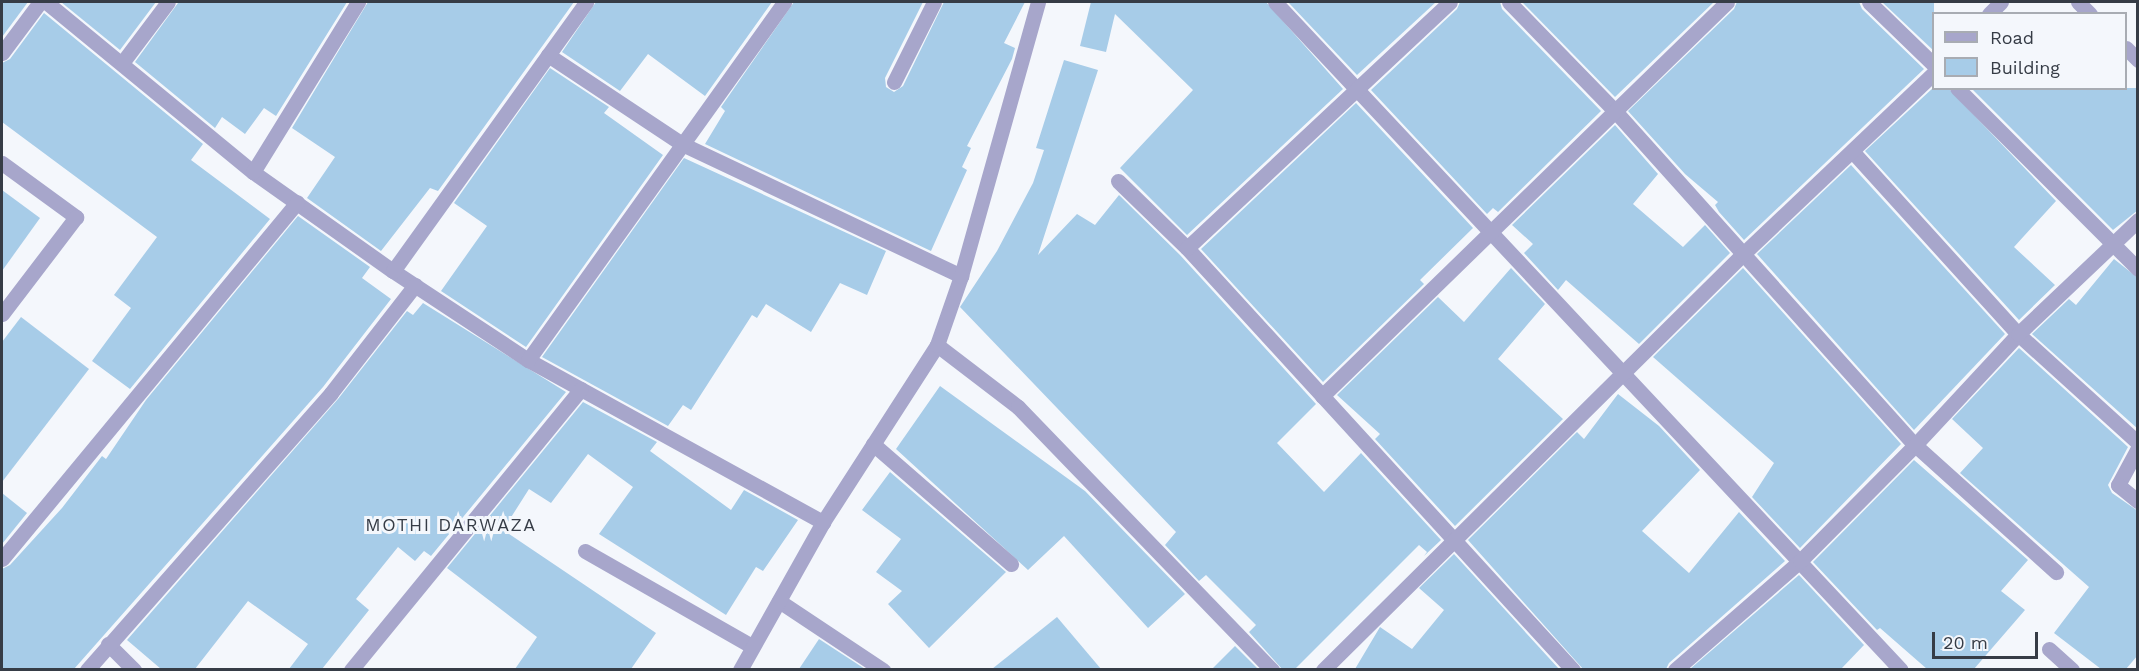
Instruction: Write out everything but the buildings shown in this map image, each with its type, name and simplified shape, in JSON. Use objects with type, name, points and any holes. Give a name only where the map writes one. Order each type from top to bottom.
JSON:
[{"type":"street","points":[[2,53],[40,2]]},
{"type":"street","points":[[46,2],[254,172],[393,271],[528,360],[824,522]]},
{"type":"street","points":[[122,63],[168,2]]},
{"type":"street","points":[[254,172],[358,2]]},
{"type":"street","points":[[393,271],[586,2]]},
{"type":"street","points":[[528,360],[784,2]]},
{"type":"street","points":[[894,82],[934,2]]},
{"type":"street","points":[[740,669],[824,522],[937,345],[961,276],[1038,2]]},
{"type":"street","points":[[1275,2],[1901,669]]},
{"type":"street","points":[[1187,248],[1450,2]]},
{"type":"street","points":[[1509,2],[1615,111],[1915,445],[2056,572]]},
{"type":"street","points":[[1322,396],[1727,2]]},
{"type":"street","points":[[1869,2],[1932,63]]},
{"type":"street","points":[[2127,49],[2138,60]]},
{"type":"street","points":[[548,54],[682,144],[961,276]]},
{"type":"street","points":[[1323,669],[1743,254],[1932,75]]},
{"type":"street","points":[[1959,90],[2138,269]]},
{"type":"street","points":[[1852,151],[2018,334],[2138,443]]},
{"type":"street","points":[[2,163],[76,217],[2,314]]},
{"type":"street","points":[[1118,181],[1187,248],[1573,669]]},
{"type":"street","points":[[2,559],[297,202]]},
{"type":"street","points":[[1675,669],[1800,561],[1915,445],[2018,334],[2114,246],[2138,220]]},
{"type":"street","points":[[87,669],[331,393],[414,285]]},
{"type":"street","points":[[937,345],[1018,407],[1272,669]]},
{"type":"street","points":[[351,669],[581,389]]},
{"type":"street","points":[[873,444],[1011,564]]},
{"type":"street","points":[[2138,448],[2118,485],[2138,501]]},
{"type":"street","points":[[585,551],[753,647]]},
{"type":"street","points":[[779,601],[883,669]]},
{"type":"street","points":[[108,644],[134,669]]},
{"type":"street","points":[[2049,649],[2072,669]]},
{"type":"district","name":"MOTHI DARWAZA","points":[[451,525]]}]
